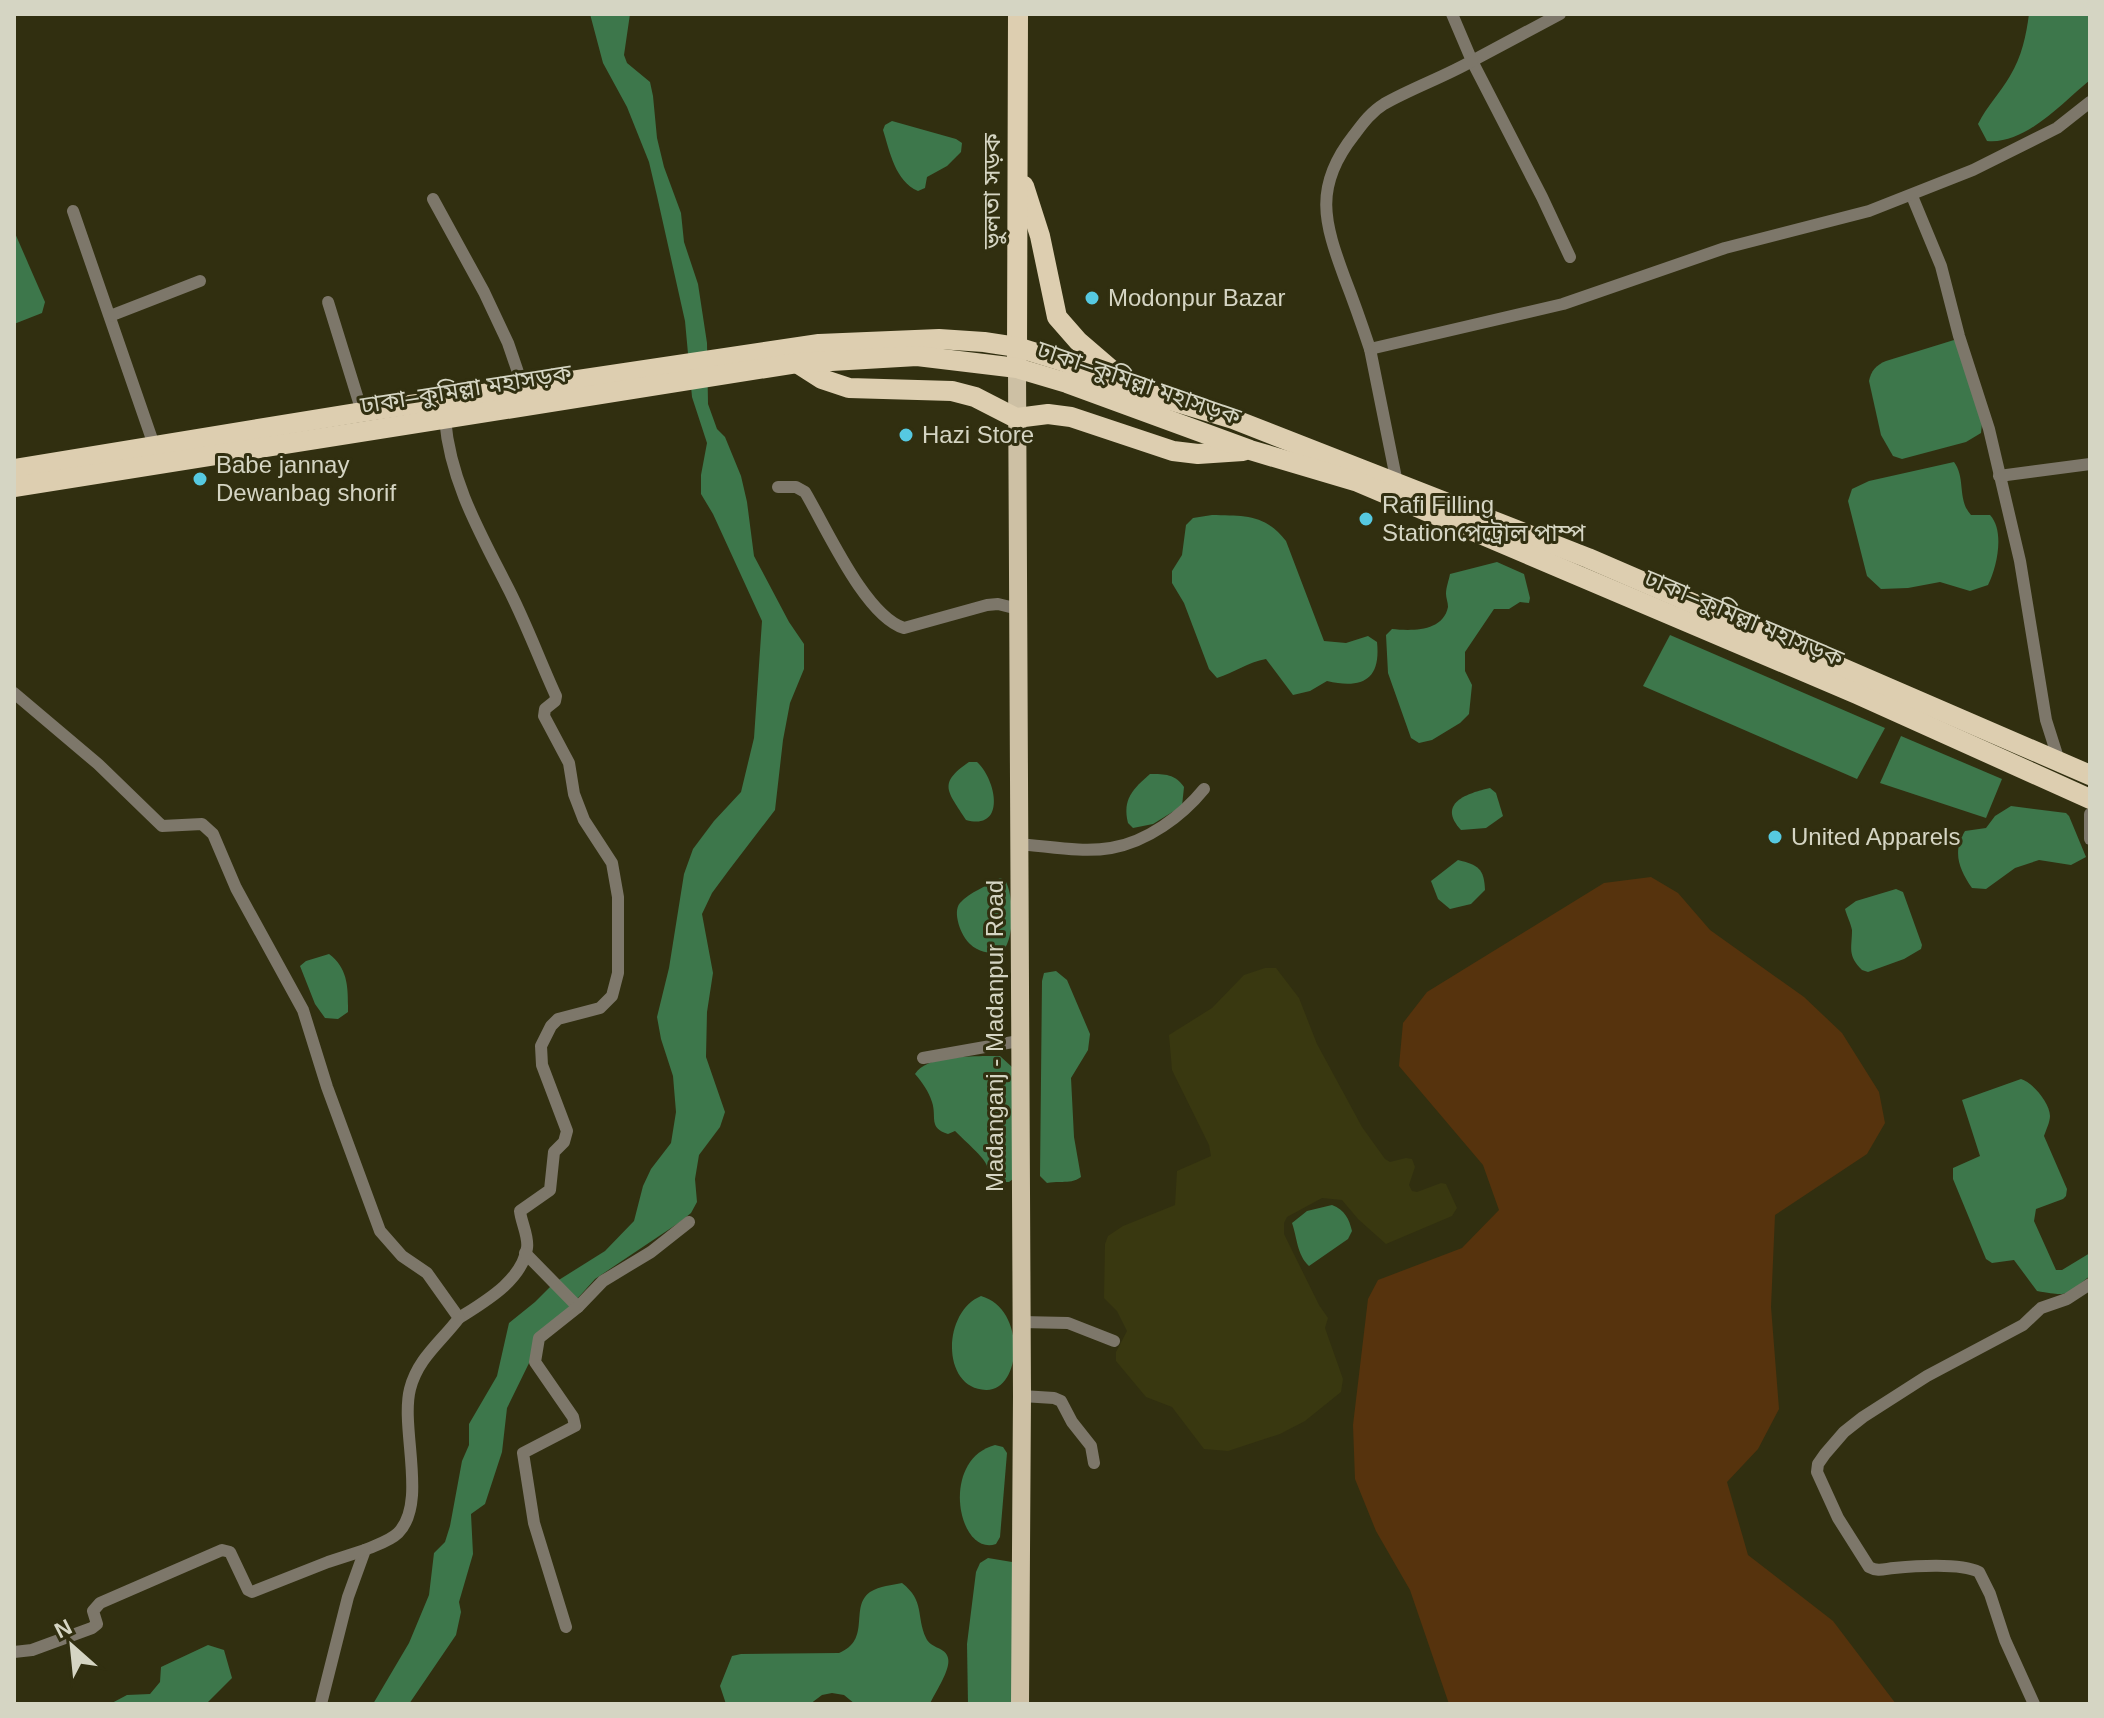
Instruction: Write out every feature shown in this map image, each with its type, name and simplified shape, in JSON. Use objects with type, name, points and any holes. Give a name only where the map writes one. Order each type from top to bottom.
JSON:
[{"type":"highway","name":"ভুলতা সড়ক","points":[[1017,358],[1018,14]]},
{"type":"highway","points":[[1018,171],[1040,236],[1057,317],[1078,341],[1133,389]]},
{"type":"highway","name":"ঢাকা–কুমিল্লা মহাসড়ক","points":[[14,487],[445,419],[721,368],[819,344],[939,339],[1017,358],[1067,383],[1250,450],[1358,482],[1503,548],[1857,694],[2090,799]]},
{"type":"highway","name":"ঢাকা–কুমিল্লা মহাসড়ক","points":[[721,368],[917,356],[1062,361],[1133,389],[1233,419],[1588,558],[2090,775]]},
{"type":"highway","points":[[797,363],[822,379],[849,388],[952,391],[989,403],[1016,418],[1048,414],[1071,417],[1173,451],[1198,454],[1250,450]]},
{"type":"highway","name":"ঢাকা–কুমিল্লা মহাসড়ক","points":[[14,469],[362,412],[524,390],[657,378]]},
{"type":"main road","name":"Madanganj - Madanpur Road","points":[[1017,358],[1022,1396],[1020,1704]]},
{"type":"street","points":[[1452,14],[1472,61],[1570,257]]},
{"type":"street","points":[[1397,483],[1370,349],[1329,236],[1325,208],[1332,170],[1338,155],[1369,115],[1383,105],[1443,77],[1560,14]]},
{"type":"street","points":[[1370,349],[1563,304],[1725,248],[1812,227],[1912,196],[2057,128],[2090,102]]},
{"type":"street","points":[[1912,196],[1951,297],[1959,336],[1989,429],[2020,561],[2046,720],[2059,761]]},
{"type":"street","points":[[433,199],[484,292],[508,343],[524,390]]},
{"type":"street","points":[[73,211],[155,448]]},
{"type":"street","points":[[110,316],[200,281]]},
{"type":"street","points":[[328,302],[362,412]]},
{"type":"street","points":[[14,1652],[32,1650],[92,1628],[97,1624],[93,1611],[100,1603],[222,1550],[230,1552],[248,1590],[252,1592],[365,1550],[400,1532],[412,1508],[407,1407],[411,1386],[427,1353],[459,1318],[497,1293],[520,1265],[528,1247],[520,1211],[550,1190],[554,1152],[567,1137],[542,1065],[541,1046],[558,1019],[600,1008],[612,996],[618,973],[618,897],[612,863],[584,820],[574,794],[569,763],[544,716],[545,709],[555,701],[556,696],[507,584],[482,542],[447,440],[445,419]]},
{"type":"street","points":[[1999,476],[2090,464]]},
{"type":"street","points":[[778,487],[796,487],[805,492],[861,588],[896,625],[904,628],[987,605],[1018,609]]},
{"type":"street","points":[[14,693],[98,764],[162,826],[202,824],[213,834],[236,888],[303,1010],[380,1231],[402,1256],[427,1273],[459,1318]]},
{"type":"street","points":[[1018,844],[1089,849],[1121,845],[1156,830],[1181,814],[1204,789]]},
{"type":"street","points":[[2090,814],[2090,839]]},
{"type":"street","points":[[923,1058],[1019,1041]]},
{"type":"street","points":[[566,1627],[534,1523],[523,1453],[575,1426],[573,1417],[535,1362],[539,1338],[603,1281],[651,1252],[689,1222]]},
{"type":"street","points":[[525,1253],[577,1306]]},
{"type":"street","points":[[2034,1704],[1979,1572],[1959,1568],[1892,1568],[1876,1571],[1869,1567],[1838,1518],[1817,1472],[1818,1464],[1834,1443],[1863,1417],[1953,1361],[2023,1325],[2041,1308],[2067,1299],[2090,1284]]},
{"type":"street","points":[[1021,1322],[1068,1323],[1114,1341]]},
{"type":"street","points":[[1022,1396],[1061,1401],[1072,1422],[1091,1446],[1094,1463]]},
{"type":"street","points":[[321,1704],[348,1597],[365,1550]]},
{"type":"shaded area","points":[[590,14],[630,14],[624,55],[627,63],[650,82],[657,138],[681,213],[684,242],[698,284],[707,343],[708,404],[741,476],[754,556],[804,644],[804,669],[790,703],[775,810],[712,893],[702,914],[713,973],[707,1012],[706,1057],[725,1112],[720,1127],[699,1155],[695,1179],[697,1202],[691,1213],[680,1222],[595,1279],[531,1359],[507,1408],[502,1452],[485,1504],[471,1514],[473,1554],[459,1602],[461,1612],[456,1635],[409,1704],[373,1704],[409,1643],[429,1595],[434,1553],[445,1542],[462,1461],[469,1445],[469,1424],[497,1376],[509,1323],[554,1283],[605,1251],[634,1221],[651,1169],[671,1143],[676,1112],[673,1076],[657,1017],[669,968],[684,874],[693,849],[741,792],[754,738],[762,621],[701,494],[707,443],[692,397],[685,321],[657,196],[649,162],[627,107],[603,63]]},
{"type":"shaded area","points":[[2029,14],[2090,14],[2090,80],[2029,130],[2001,140],[1987,141],[1978,124],[2014,68],[2023,46]]},
{"type":"shaded area","points":[[892,121],[956,139],[962,143],[961,152],[947,166],[927,177],[925,188],[918,191],[904,180],[891,156],[883,130]]},
{"type":"shaded area","points":[[14,231],[45,302],[42,313],[14,324]]},
{"type":"shaded area","points":[[1954,340],[1982,423],[1981,433],[1966,442],[1902,459],[1893,456],[1881,435],[1869,381],[1871,374],[1886,361]]},
{"type":"shaded area","points":[[1954,462],[1971,515],[1990,515],[1995,522],[1997,559],[1988,585],[1970,591],[1940,582],[1881,589],[1867,576],[1848,501],[1852,489],[1869,481]]},
{"type":"shaded area","points":[[1212,515],[1252,518],[1278,532],[1286,541],[1324,641],[1346,643],[1368,636],[1377,642],[1376,665],[1367,679],[1350,684],[1327,681],[1310,691],[1293,695],[1266,659],[1217,678],[1209,669],[1184,603],[1172,583],[1172,571],[1182,555],[1186,525],[1193,518]]},
{"type":"shaded area","points":[[1497,562],[1524,574],[1529,603],[1520,602],[1509,609],[1494,609],[1465,652],[1465,671],[1472,685],[1469,714],[1432,740],[1419,743],[1411,738],[1388,673],[1386,635],[1392,629],[1417,630],[1440,621],[1448,607],[1446,591],[1450,574]]},
{"type":"shaded area","points":[[1670,635],[1885,728],[1857,779],[1643,686]]},
{"type":"shaded area","points":[[1901,736],[2002,779],[1986,818],[1880,783]]},
{"type":"shaded area","points":[[969,762],[977,762],[984,770],[993,791],[993,811],[988,818],[979,821],[966,820],[949,788],[952,776]]},
{"type":"shaded area","points":[[1150,774],[1169,776],[1181,783],[1184,787],[1182,806],[1153,824],[1133,828],[1128,823],[1128,801]]},
{"type":"shaded area","points":[[1490,788],[1496,793],[1503,816],[1486,828],[1461,830],[1454,821],[1453,806],[1465,796]]},
{"type":"shaded area","points":[[2011,806],[2066,813],[2086,857],[2071,865],[2039,860],[2015,868],[1986,889],[1972,888],[1959,860],[1961,839],[1965,831],[1986,828],[1995,816]]},
{"type":"shaded area","points":[[1458,860],[1479,869],[1485,890],[1471,904],[1450,909],[1438,899],[1431,881]]},
{"type":"shaded area","points":[[1651,877],[1678,893],[1710,930],[1804,997],[1842,1033],[1879,1092],[1885,1123],[1867,1154],[1775,1215],[1771,1307],[1779,1409],[1758,1449],[1727,1482],[1748,1555],[1833,1621],[1896,1704],[1449,1704],[1410,1590],[1376,1531],[1355,1479],[1353,1425],[1368,1299],[1378,1280],[1462,1248],[1499,1210],[1483,1165],[1399,1066],[1403,1023],[1427,992],[1604,883]]},
{"type":"shaded area","points":[[1000,878],[1005,880],[1008,887],[1012,918],[1009,939],[1000,954],[988,953],[970,944],[961,930],[957,912],[964,899]]},
{"type":"shaded area","points":[[1896,889],[1903,892],[1921,949],[1904,959],[1868,972],[1862,970],[1852,955],[1852,930],[1845,909],[1856,901]]},
{"type":"shaded area","points":[[329,954],[344,973],[347,987],[348,1012],[338,1019],[325,1018],[315,1004],[300,966]]},
{"type":"shaded area","points":[[1276,968],[1299,998],[1317,1044],[1362,1127],[1385,1159],[1390,1162],[1412,1159],[1415,1167],[1409,1185],[1412,1191],[1446,1184],[1457,1208],[1452,1216],[1386,1244],[1342,1200],[1322,1198],[1287,1217],[1284,1234],[1328,1318],[1325,1328],[1343,1379],[1341,1392],[1305,1421],[1280,1434],[1228,1451],[1204,1449],[1172,1407],[1146,1397],[1116,1361],[1116,1352],[1127,1331],[1117,1311],[1104,1298],[1105,1244],[1108,1236],[1123,1226],[1175,1205],[1177,1171],[1211,1156],[1209,1145],[1172,1070],[1169,1035],[1212,1008],[1244,975]]},
{"type":"shaded area","points":[[1056,971],[1067,980],[1090,1034],[1088,1050],[1071,1078],[1074,1137],[1081,1177],[1069,1182],[1047,1183],[1040,1176],[1042,981],[1044,973]]},
{"type":"shaded area","points":[[1000,1056],[1012,1067],[1013,1179],[1009,1182],[993,1182],[983,1159],[955,1131],[948,1134],[938,1129],[931,1098],[915,1074],[937,1061],[956,1057]]},
{"type":"shaded area","points":[[2021,1079],[2035,1089],[2047,1105],[2050,1118],[2044,1136],[2067,1189],[2063,1199],[2036,1209],[2034,1221],[2056,1270],[2062,1270],[2090,1253],[2090,1276],[2067,1293],[2037,1291],[2014,1260],[1992,1263],[1986,1259],[1953,1179],[1953,1168],[1980,1156],[1962,1100]]},
{"type":"shaded area","points":[[1332,1205],[1346,1215],[1352,1231],[1348,1239],[1309,1266],[1300,1251],[1292,1223],[1307,1211]]},
{"type":"shaded area","points":[[981,1296],[996,1304],[1006,1316],[1014,1348],[1007,1378],[998,1387],[986,1390],[971,1386],[961,1377],[954,1364],[952,1349],[959,1317],[968,1305]]},
{"type":"shaded area","points":[[995,1445],[1003,1447],[1007,1453],[1000,1537],[996,1544],[983,1544],[972,1536],[964,1522],[960,1505],[961,1486],[966,1469],[977,1454]]},
{"type":"shaded area","points":[[988,1558],[1012,1562],[1013,1704],[968,1704],[967,1644],[976,1572],[980,1563]]},
{"type":"shaded area","points":[[902,1583],[914,1596],[926,1638],[948,1658],[945,1675],[930,1704],[855,1704],[844,1695],[832,1693],[822,1695],[810,1704],[726,1704],[720,1686],[732,1656],[839,1653],[855,1640],[864,1598],[878,1588]]},
{"type":"shaded area","points":[[208,1645],[224,1650],[232,1678],[206,1704],[110,1704],[127,1695],[150,1694],[160,1682],[161,1667]]},
{"type":"place","name":"Modonpur Bazar","points":[[1092,298]]},
{"type":"place","name":"Hazi Store","points":[[906,435]]},
{"type":"place","name":"Babe jannay Dewanbag shorif","points":[[200,479]]},
{"type":"place","name":"Rafi Filling Stationপেট্রোল পাম্প","points":[[1366,519]]},
{"type":"place","name":"United Apparels","points":[[1775,837]]}]
